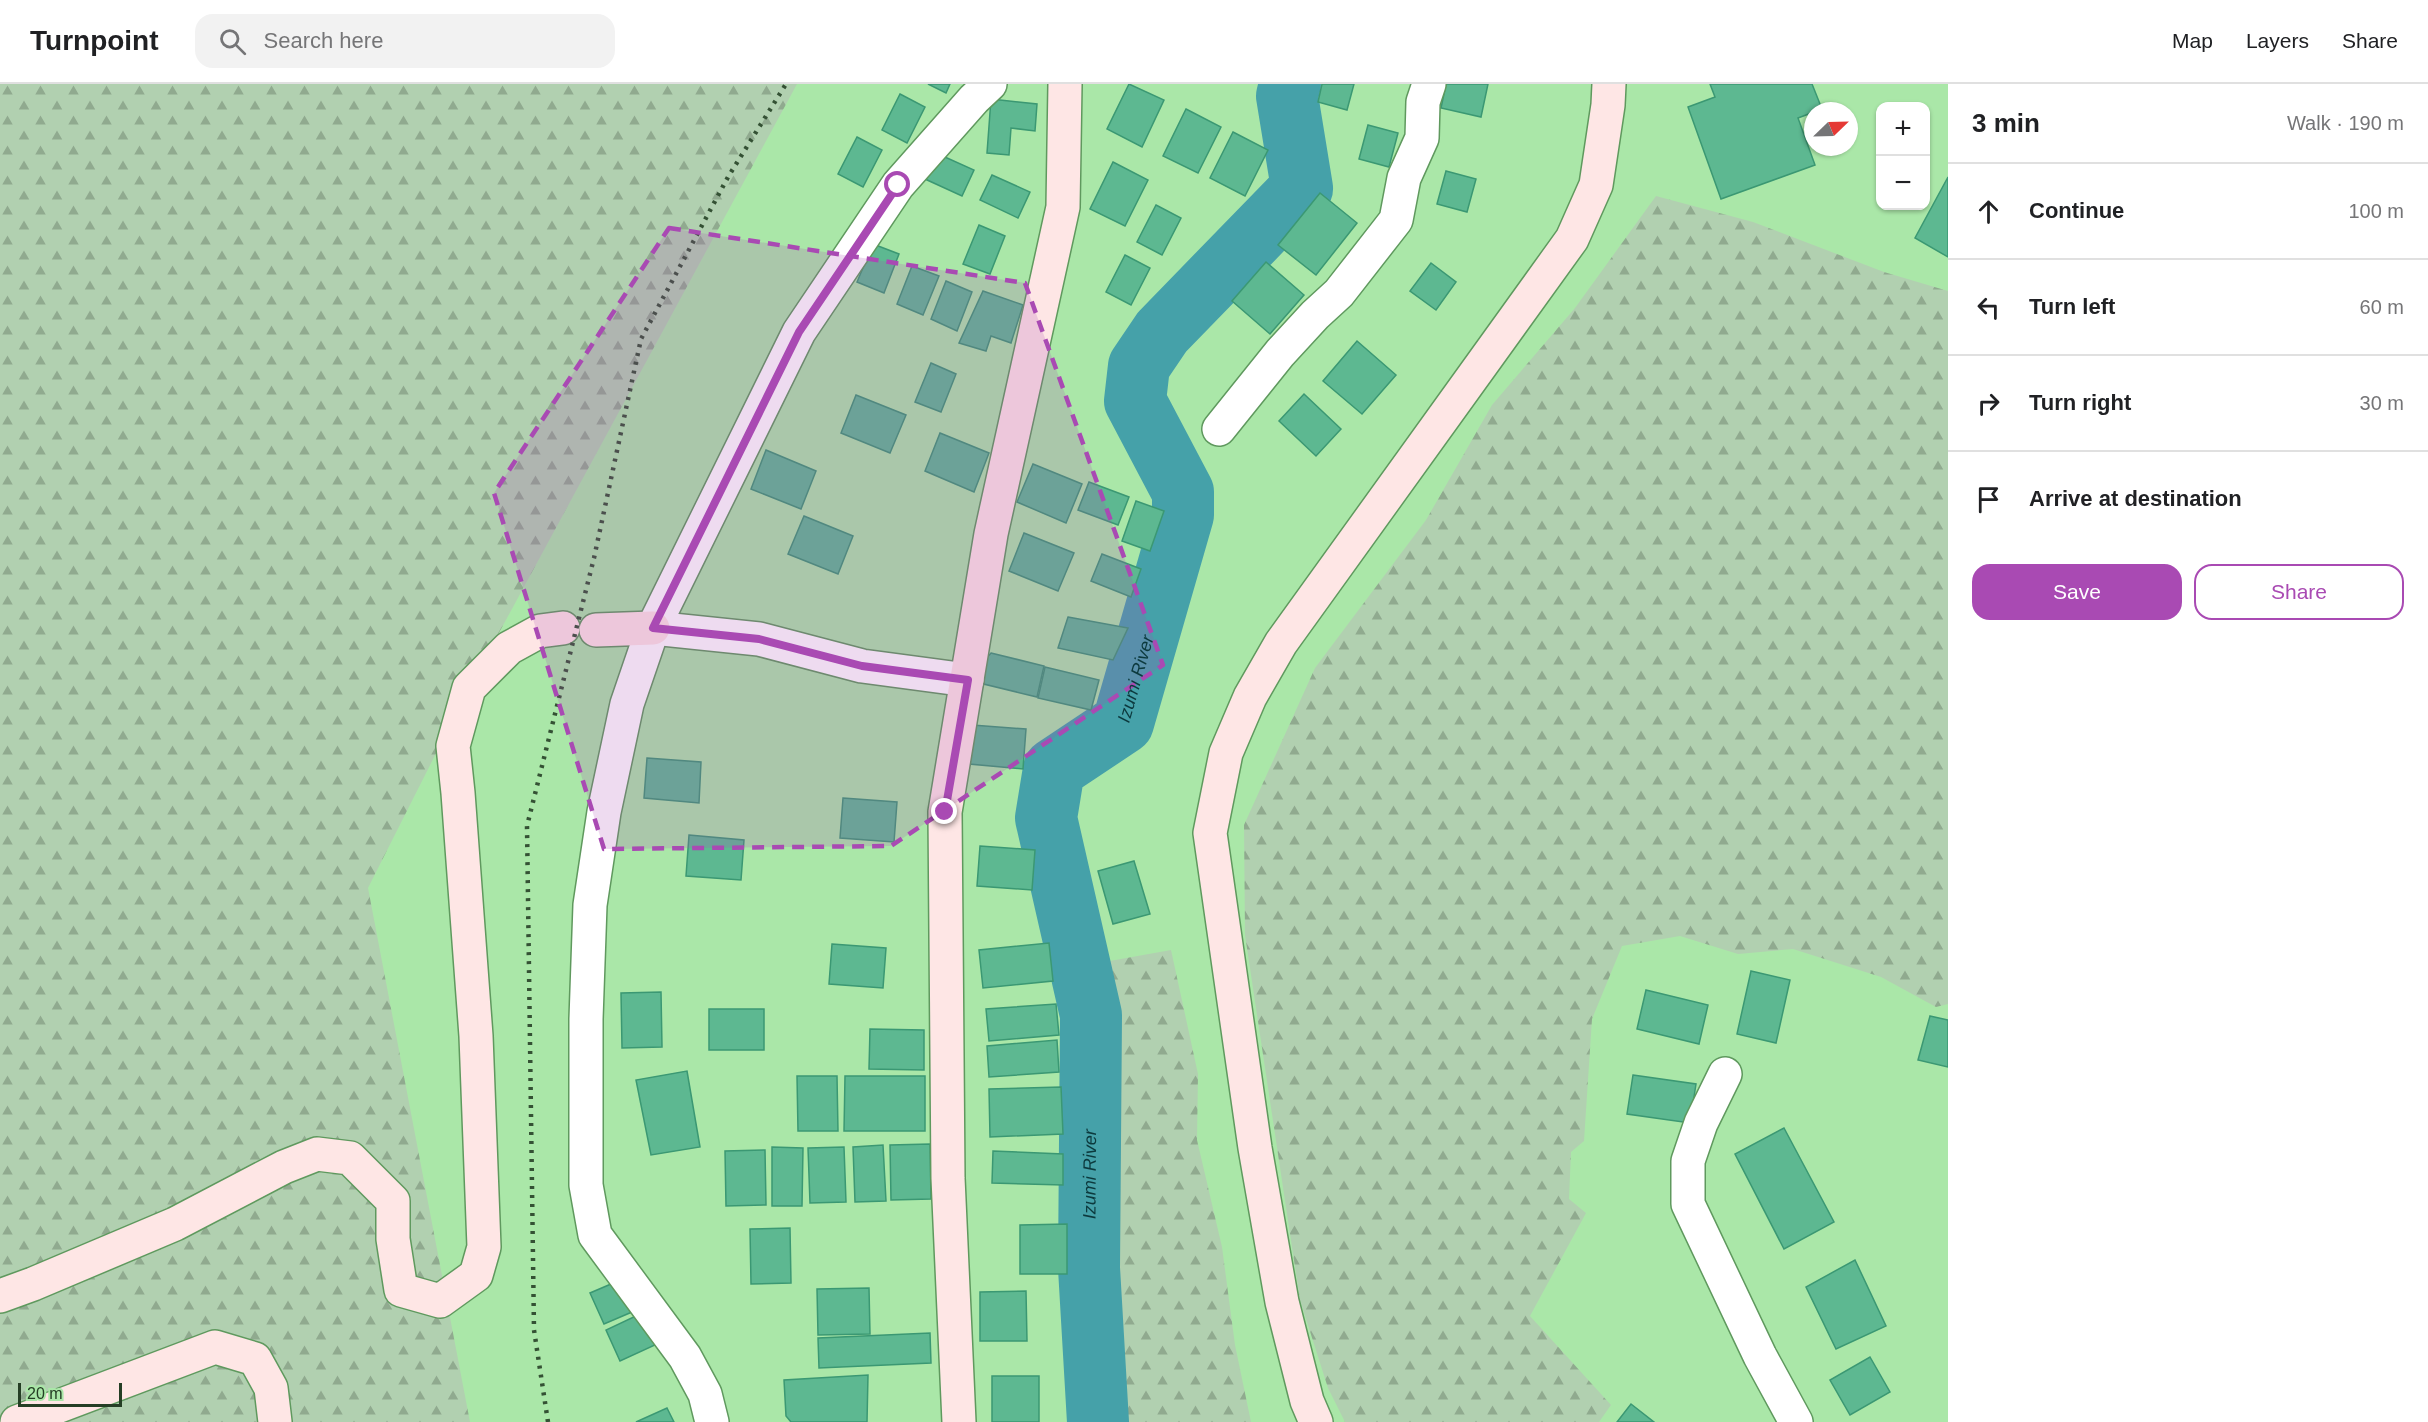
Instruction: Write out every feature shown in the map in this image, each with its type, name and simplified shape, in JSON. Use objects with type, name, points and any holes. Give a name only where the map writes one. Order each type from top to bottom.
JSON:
[{"type":"street","points":[[712,1422],[705,1394],[686,1358],[595,1235],[586,1185],[586,1019],[590,905],[604,812],[627,704],[653,628],[799,332],[898,185],[990,84]]},
{"type":"street","points":[[959,1422],[948,1178],[945,812],[991,534],[1064,207],[1065,84]]},
{"type":"street","points":[[1220,429],[1280,353],[1339,293],[1396,220],[1404,178],[1422,138],[1424,102],[1429,84]]},
{"type":"street","points":[[1316,1422],[1307,1401],[1281,1302],[1223,931],[1210,833],[1227,753],[1250,697],[1281,643],[1572,239],[1596,185],[1609,84]]},
{"type":"street","points":[[0,1296],[175,1224],[284,1167],[317,1154],[350,1158],[393,1201],[393,1239],[401,1290],[440,1301],[476,1275],[484,1247],[476,1036],[453,746],[469,688],[508,648],[540,632],[563,628]]},
{"type":"street","points":[[596,630],[653,628],[759,639],[862,666],[968,680]]},
{"type":"street","points":[[1725,1074],[1701,1123],[1688,1161],[1688,1204],[1760,1356],[1796,1422]]},
{"type":"street","points":[[17,1422],[215,1347],[255,1359],[271,1388],[275,1422]]},
{"type":"highlighted area","points":[[669,228],[1025,283],[1163,665],[891,846],[604,849],[494,493]]},
{"type":"green space","points":[[0,84],[797,84],[469,688],[368,888],[470,1422],[0,1422]]},
{"type":"green space","points":[[1656,196],[1753,222],[1884,272],[1948,291],[1948,1004],[1936,1007],[1881,977],[1793,949],[1738,954],[1680,936],[1622,946],[1592,1019],[1584,1141],[1571,1152],[1569,1199],[1586,1213],[1530,1316],[1611,1405],[1599,1422],[1345,1422],[1328,1388],[1300,1300],[1245,935],[1244,825],[1315,668],[1426,520],[1492,405],[1575,308]]},
{"type":"green space","points":[[1171,950],[1198,1074],[1197,1140],[1222,1247],[1235,1345],[1251,1422],[1114,1422],[1104,1188],[1106,1026],[1093,964]]},
{"type":"building","points":[[928,84],[950,84],[946,93]]},
{"type":"building","points":[[1129,84],[1164,100],[1142,147],[1107,129]]},
{"type":"building","points":[[1322,84],[1354,84],[1347,110],[1318,102]]},
{"type":"building","points":[[1446,84],[1488,84],[1481,117],[1441,108]]},
{"type":"building","points":[[1710,84],[1812,84],[1819,102],[1804,102],[1804,116],[1798,118],[1804,135],[1804,156],[1812,156],[1815,165],[1721,199],[1688,107],[1715,97]]},
{"type":"building","points":[[900,94],[925,107],[907,143],[882,130]]},
{"type":"building","points":[[991,99],[1037,104],[1035,131],[1011,128],[1009,155],[987,153]]},
{"type":"building","points":[[1186,109],[1221,127],[1198,173],[1163,156]]},
{"type":"building","points":[[1368,125],[1398,133],[1389,167],[1359,159]]},
{"type":"building","points":[[1233,132],[1268,150],[1245,196],[1210,178]]},
{"type":"building","points":[[857,137],[882,150],[863,187],[838,174]]},
{"type":"building","points":[[936,153],[974,170],[962,196],[925,179]]},
{"type":"building","points":[[1113,162],[1148,180],[1125,226],[1090,209]]},
{"type":"building","points":[[1446,171],[1476,179],[1467,212],[1437,204]]},
{"type":"building","points":[[992,175],[1030,192],[1018,218],[980,200]]},
{"type":"building","points":[[1948,177],[1948,257],[1915,238]]},
{"type":"building","points":[[1320,193],[1357,223],[1316,275],[1278,245]]},
{"type":"building","points":[[1156,205],[1181,218],[1162,255],[1137,242]]},
{"type":"building","points":[[979,225],[1005,236],[990,274],[963,264]]},
{"type":"building","points":[[873,244],[899,254],[884,293],[857,282]]},
{"type":"building","points":[[1125,255],[1150,268],[1131,305],[1106,292]]},
{"type":"building","points":[[1266,262],[1304,295],[1270,334],[1232,301]]},
{"type":"building","points":[[1431,263],[1456,282],[1436,310],[1410,291]]},
{"type":"building","points":[[912,266],[939,276],[923,315],[897,304]]},
{"type":"building","points":[[946,281],[972,292],[957,331],[931,319]]},
{"type":"building","points":[[983,291],[1023,305],[1011,343],[991,336],[986,351],[959,343]]},
{"type":"building","points":[[1357,341],[1396,375],[1362,414],[1323,381]]},
{"type":"building","points":[[931,363],[956,374],[941,412],[915,402]]},
{"type":"building","points":[[1304,394],[1341,429],[1316,456],[1279,421]]},
{"type":"building","points":[[856,395],[906,415],[890,453],[841,433]]},
{"type":"building","points":[[940,433],[989,453],[974,492],[925,471]]},
{"type":"building","points":[[766,450],[816,471],[801,509],[751,489]]},
{"type":"building","points":[[1033,464],[1082,484],[1066,523],[1017,502]]},
{"type":"building","points":[[1089,482],[1129,497],[1118,525],[1078,510]]},
{"type":"building","points":[[1136,501],[1164,511],[1150,551],[1122,541]]},
{"type":"building","points":[[804,516],[853,536],[838,574],[788,554]]},
{"type":"building","points":[[1024,533],[1074,553],[1058,591],[1009,571]]},
{"type":"building","points":[[1102,554],[1141,569],[1131,597],[1091,581]]},
{"type":"building","points":[[1068,617],[1128,628],[1113,660],[1058,648]]},
{"type":"building","points":[[991,653],[1044,666],[1037,697],[967,680]]},
{"type":"building","points":[[1045,667],[1099,680],[1091,710],[1038,698]]},
{"type":"building","points":[[972,725],[1026,729],[1023,769],[969,764]]},
{"type":"building","points":[[647,758],[701,762],[699,803],[644,798]]},
{"type":"building","points":[[843,798],[897,802],[894,842],[840,838]]},
{"type":"building","points":[[689,835],[744,840],[741,880],[686,876]]},
{"type":"building","points":[[980,846],[1035,850],[1032,890],[977,886]]},
{"type":"building","points":[[1134,861],[1150,914],[1113,924],[1098,871]]},
{"type":"building","points":[[1049,943],[1053,981],[983,988],[979,950]]},
{"type":"building","points":[[832,944],[886,948],[883,988],[829,984]]},
{"type":"building","points":[[1751,971],[1790,980],[1776,1043],[1737,1034]]},
{"type":"building","points":[[1646,990],[1708,1005],[1699,1044],[1637,1029]]},
{"type":"building","points":[[661,992],[662,1047],[622,1048],[621,993]]},
{"type":"building","points":[[1056,1004],[1059,1035],[989,1041],[986,1009]]},
{"type":"building","points":[[709,1009],[764,1009],[764,1050],[709,1050]]},
{"type":"building","points":[[1930,1016],[1948,1020],[1948,1067],[1918,1060]]},
{"type":"building","points":[[870,1029],[924,1030],[924,1070],[869,1069]]},
{"type":"building","points":[[1057,1040],[1059,1072],[989,1077],[987,1046]]},
{"type":"building","points":[[687,1071],[700,1147],[651,1155],[636,1080]]},
{"type":"building","points":[[1633,1075],[1696,1084],[1690,1123],[1627,1114]]},
{"type":"building","points":[[797,1076],[837,1076],[838,1131],[798,1131]]},
{"type":"building","points":[[845,1076],[925,1076],[925,1131],[844,1131]]},
{"type":"building","points":[[1061,1087],[1063,1134],[990,1137],[989,1089]]},
{"type":"building","points":[[1784,1128],[1834,1222],[1784,1249],[1735,1154]]},
{"type":"building","points":[[930,1144],[931,1199],[891,1200],[890,1145]]},
{"type":"building","points":[[883,1145],[886,1201],[855,1202],[853,1147]]},
{"type":"building","points":[[772,1147],[803,1148],[802,1206],[772,1206]]},
{"type":"building","points":[[844,1147],[846,1202],[810,1203],[808,1148]]},
{"type":"building","points":[[765,1150],[766,1205],[726,1206],[725,1151]]},
{"type":"building","points":[[993,1151],[1063,1154],[1063,1185],[992,1183]]},
{"type":"building","points":[[1067,1224],[1067,1274],[1020,1274],[1020,1225]]},
{"type":"building","points":[[790,1228],[791,1283],[751,1284],[750,1229]]},
{"type":"building","points":[[1855,1260],[1886,1326],[1836,1349],[1806,1287]]},
{"type":"building","points":[[625,1278],[639,1309],[604,1324],[590,1293]]},
{"type":"building","points":[[869,1288],[870,1334],[818,1335],[817,1289]]},
{"type":"building","points":[[1026,1291],[1027,1341],[980,1341],[980,1292]]},
{"type":"building","points":[[640,1314],[655,1345],[620,1361],[606,1330]]},
{"type":"building","points":[[930,1333],[931,1363],[819,1368],[818,1338]]},
{"type":"building","points":[[1870,1357],[1890,1392],[1850,1415],[1830,1380]]},
{"type":"building","points":[[868,1375],[867,1422],[791,1422],[786,1416],[784,1380]]},
{"type":"building","points":[[992,1376],[1039,1376],[1039,1422],[992,1422]]},
{"type":"building","points":[[1631,1404],[1654,1422],[1617,1422]]},
{"type":"building","points":[[667,1408],[674,1422],[636,1422]]},
{"type":"waterway","name":"Izumi River","points":[[1098,1422],[1089,1268],[1091,1015],[1046,818],[1054,769],[1123,723],[1183,515],[1183,492],[1135,401],[1139,366],[1162,332],[1302,188],[1287,96],[1290,84]]},
{"type":"railway","points":[[548,1422],[534,1330],[527,826],[594,558],[641,339],[728,177],[786,84]]},
{"type":"route","points":[[898,185],[799,332],[653,628],[759,639],[862,666],[968,680],[945,812]]}]
